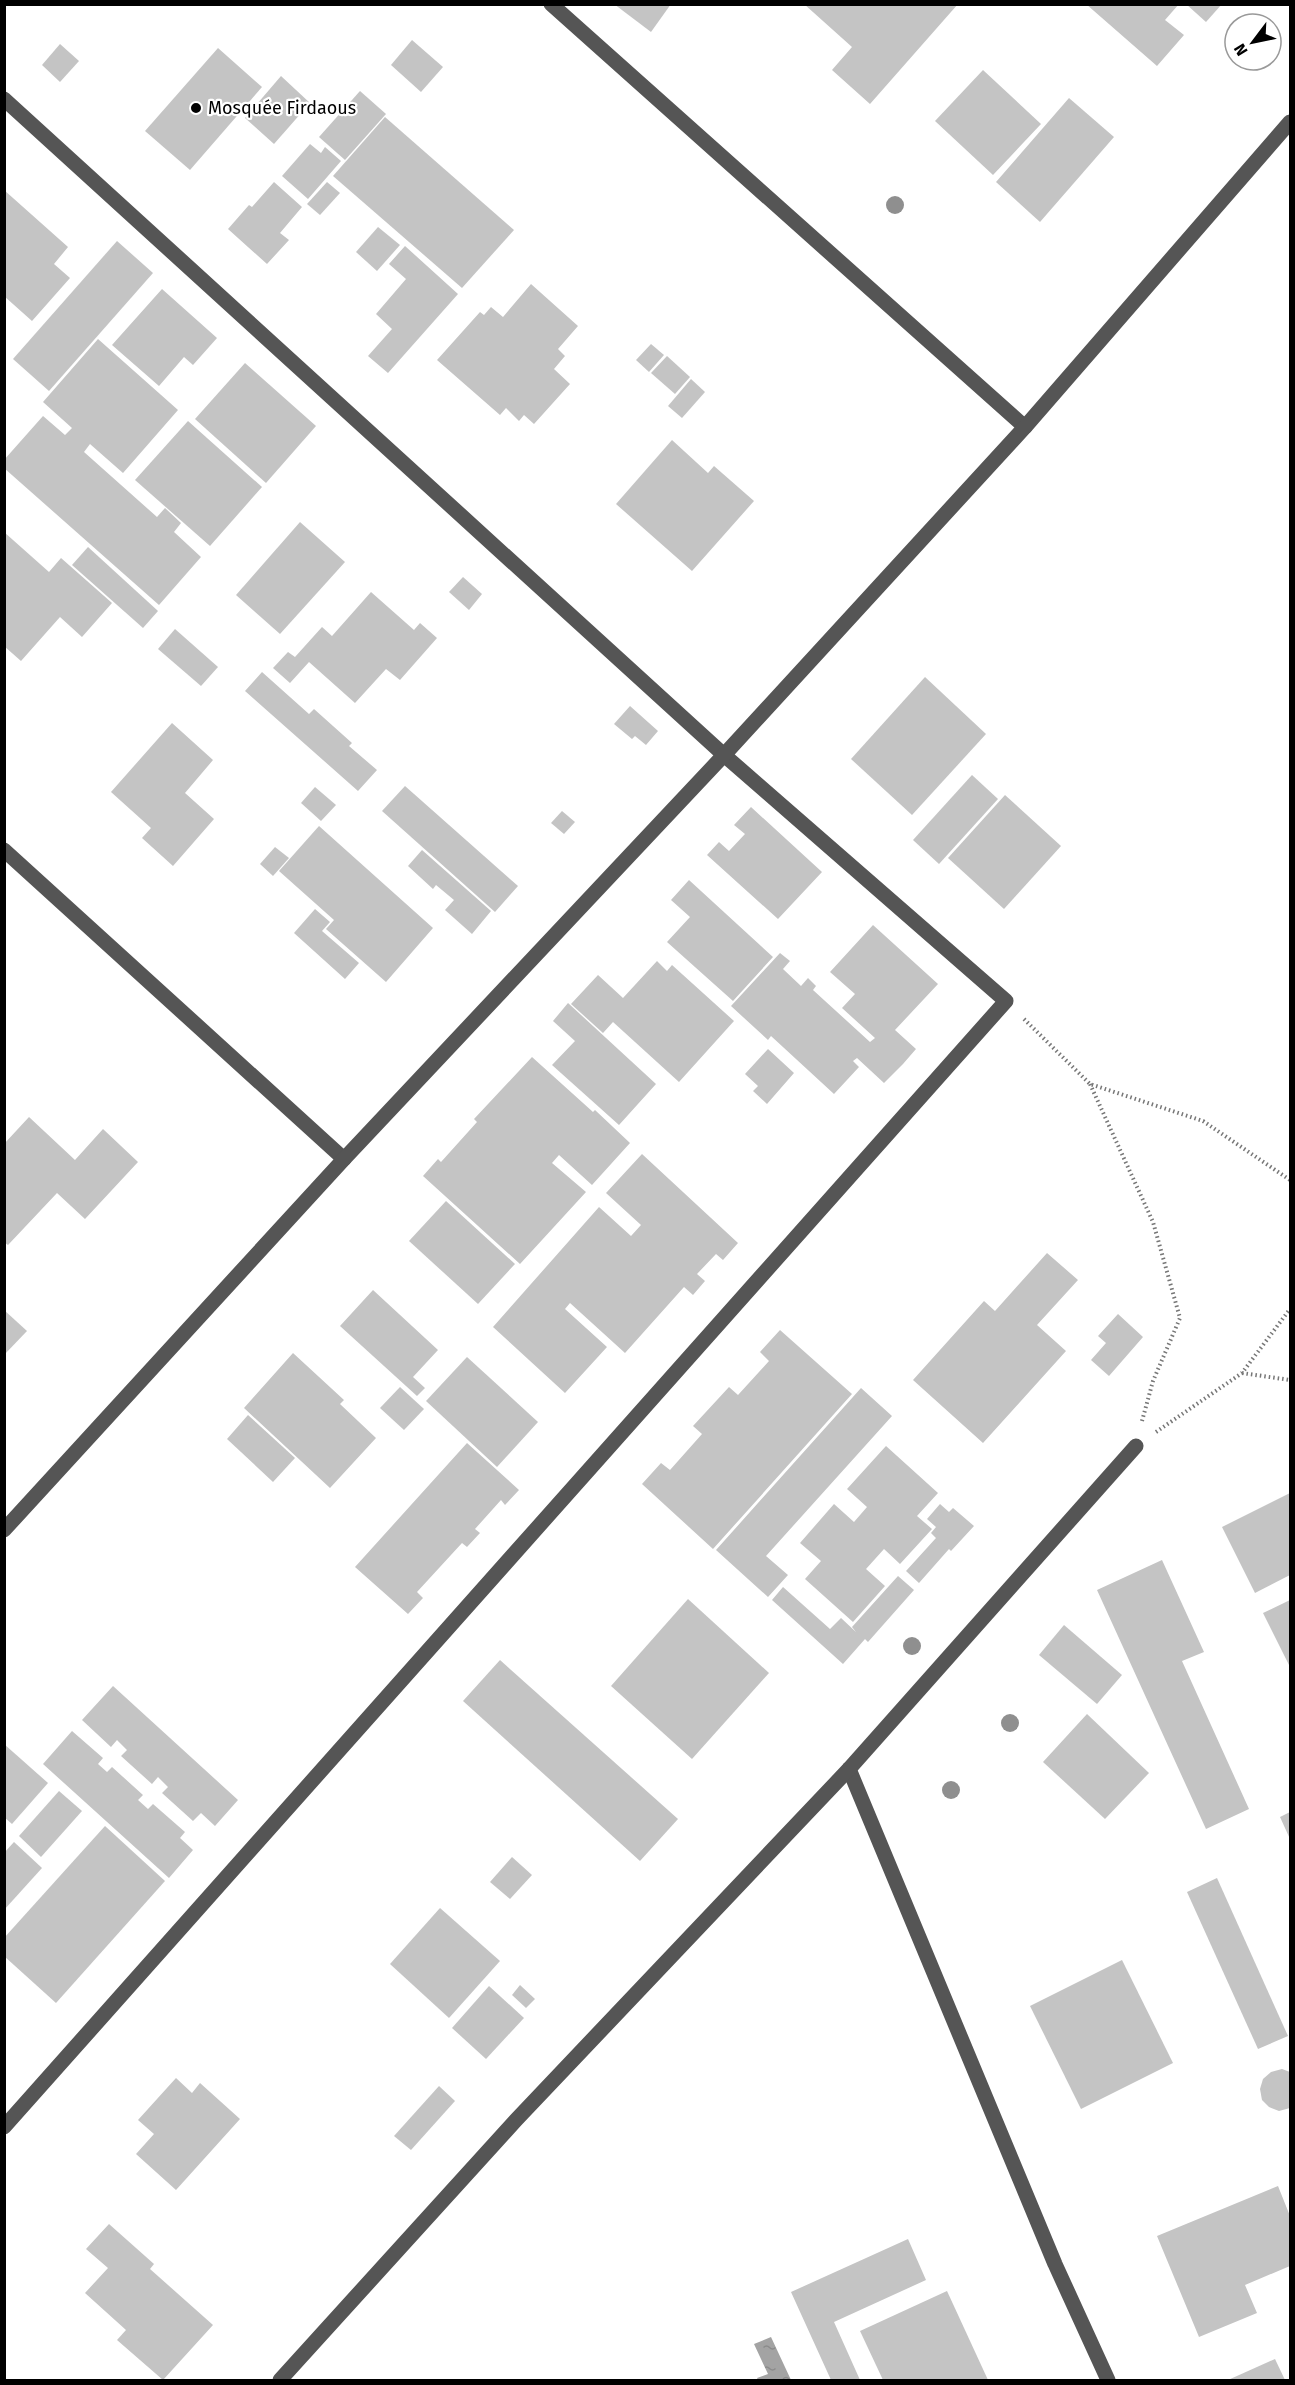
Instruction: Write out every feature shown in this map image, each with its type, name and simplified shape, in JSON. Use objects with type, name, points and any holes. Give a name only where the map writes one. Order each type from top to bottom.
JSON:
[{"type":"street","points":[[550,4],[1025,427]]},
{"type":"street","points":[[4,99],[724,755],[1006,1001],[4,2127]]},
{"type":"street","points":[[4,1530],[344,1159],[724,755],[1025,427],[1290,122]]},
{"type":"street","points":[[4,850],[344,1159]]},
{"type":"street","points":[[280,2380],[516,2120],[849,1769],[1136,1446]]},
{"type":"street","points":[[849,1769],[1050,2253],[1108,2380]]},
{"type":"path","points":[[1006,1001],[1090,1084],[1154,1222],[1180,1318],[1153,1381],[1136,1446]]},
{"type":"path","points":[[1090,1084],[1203,1121],[1290,1180]]},
{"type":"path","points":[[1136,1446],[1242,1373],[1290,1309]]},
{"type":"path","points":[[1242,1373],[1290,1380]]},
{"type":"water","points":[[771,2337],[791,2380],[758,2380],[757,2378],[768,2374],[754,2344]]},
{"type":"building","points":[[614,4],[671,4],[651,32]]},
{"type":"building","points":[[804,4],[958,4],[870,104],[832,70],[852,47]]},
{"type":"building","points":[[1086,4],[1179,4],[1165,20],[1184,35],[1157,66]]},
{"type":"building","points":[[1186,4],[1222,4],[1206,22]]},
{"type":"building","points":[[412,40],[443,67],[421,92],[391,65]]},
{"type":"building","points":[[60,44],[79,61],[60,82],[42,65]]},
{"type":"building","points":[[218,48],[262,87],[190,170],[145,131]]},
{"type":"building","points":[[983,70],[1041,124],[993,175],[935,121]]},
{"type":"building","points":[[281,76],[310,103],[274,144],[245,118]]},
{"type":"building","points":[[360,91],[386,114],[345,160],[319,137]]},
{"type":"building","points":[[1069,98],[1114,137],[1040,222],[996,182]]},
{"type":"building","points":[[385,117],[514,230],[462,288],[333,176]]},
{"type":"building","points":[[310,144],[321,153],[325,147],[341,161],[308,199],[282,176]]},
{"type":"building","points":[[274,182],[302,207],[280,233],[289,240],[267,264],[228,229]]},
{"type":"building","points":[[327,182],[340,193],[320,215],[307,204]]},
{"type":"building","points":[[4,190],[68,247],[54,264],[70,278],[32,321],[4,296]]},
{"type":"building","points":[[378,227],[400,245],[377,271],[356,252]]},
{"type":"building","points":[[117,241],[153,273],[49,391],[13,359]]},
{"type":"building","points":[[405,246],[458,294],[388,373],[368,356],[392,329],[376,314],[406,279],[389,264]]},
{"type":"building","points":[[531,284],[578,326],[558,349],[565,356],[554,369],[570,384],[534,424],[524,415],[519,421],[506,408],[500,415],[437,360],[480,312],[484,315],[491,307],[503,317]]},
{"type":"building","points":[[162,289],[217,338],[193,365],[184,357],[159,386],[112,345]]},
{"type":"building","points":[[98,339],[178,410],[123,473],[90,444],[84,452],[157,517],[165,508],[181,523],[174,532],[201,557],[159,605],[4,468],[4,460],[43,416],[65,435],[72,428],[43,402]]},
{"type":"building","points":[[651,344],[664,355],[649,372],[636,360]]},
{"type":"building","points":[[667,356],[690,377],[675,394],[651,373]]},
{"type":"building","points":[[245,363],[316,426],[266,483],[195,419]]},
{"type":"building","points":[[691,379],[705,392],[682,418],[668,406]]},
{"type":"building","points":[[188,421],[262,487],[210,546],[135,480]]},
{"type":"building","points":[[672,440],[708,473],[714,466],[754,501],[692,571],[616,504]]},
{"type":"building","points":[[300,522],[345,562],[280,634],[236,595]]},
{"type":"building","points":[[4,532],[49,572],[61,558],[112,603],[82,637],[60,617],[21,661],[4,646]]},
{"type":"building","points":[[88,547],[158,611],[143,628],[72,565]]},
{"type":"building","points":[[463,577],[482,594],[469,610],[449,592]]},
{"type":"building","points":[[371,592],[414,630],[420,623],[437,638],[400,680],[386,669],[355,703],[309,662],[290,683],[273,668],[288,652],[295,657],[322,627],[332,636]]},
{"type":"building","points":[[175,629],[218,667],[201,686],[158,649]]},
{"type":"building","points":[[262,672],[309,714],[314,709],[352,743],[349,746],[377,770],[358,791],[245,691]]},
{"type":"building","points":[[925,677],[986,734],[912,815],[851,759]]},
{"type":"building","points":[[630,706],[658,731],[646,745],[635,736],[632,739],[614,724]]},
{"type":"building","points":[[172,723],[213,760],[185,793],[214,819],[173,866],[142,838],[151,828],[111,792]]},
{"type":"building","points":[[972,775],[998,799],[939,864],[913,840]]},
{"type":"building","points":[[405,786],[518,886],[495,912],[382,811]]},
{"type":"building","points":[[315,787],[336,805],[321,821],[301,803]]},
{"type":"building","points":[[1005,795],[1061,846],[1004,909],[948,858]]},
{"type":"building","points":[[751,807],[822,872],[778,919],[707,855],[719,842],[729,851],[745,834],[734,825]]},
{"type":"building","points":[[562,811],[575,822],[564,834],[551,823]]},
{"type":"building","points":[[319,826],[433,928],[386,982],[326,929],[334,920],[279,871]]},
{"type":"building","points":[[275,847],[289,858],[273,876],[260,864]]},
{"type":"building","points":[[422,850],[491,911],[472,934],[445,910],[454,900],[436,885],[433,889],[408,866]]},
{"type":"building","points":[[689,880],[773,957],[733,1001],[667,942],[690,917],[671,900]]},
{"type":"building","points":[[315,909],[330,922],[322,931],[359,963],[345,979],[294,933]]},
{"type":"building","points":[[873,925],[938,984],[895,1030],[916,1049],[903,1064],[884,1083],[857,1058],[853,1061],[859,1067],[834,1094],[771,1036],[768,1040],[731,1006],[780,953],[790,961],[783,969],[801,986],[808,978],[816,986],[813,990],[870,1042],[875,1038],[842,1008],[855,994],[830,972]]},
{"type":"building","points":[[657,961],[667,971],[672,965],[734,1021],[679,1082],[613,1022],[603,1033],[571,1004],[598,975],[623,998]]},
{"type":"building","points":[[568,1003],[656,1084],[619,1125],[552,1065],[575,1041],[553,1021]]},
{"type":"building","points":[[768,1049],[794,1073],[767,1104],[753,1091],[758,1086],[745,1074]]},
{"type":"building","points":[[532,1057],[630,1143],[592,1185],[559,1155],[552,1163],[586,1192],[520,1264],[423,1176],[438,1159],[441,1162],[477,1122],[474,1119]]},
{"type":"building","points":[[29,1117],[75,1160],[103,1129],[138,1162],[85,1219],[57,1193],[8,1245],[4,1242],[4,1144]]},
{"type":"building","points":[[642,1154],[738,1243],[723,1260],[716,1254],[697,1274],[705,1281],[693,1295],[684,1287],[625,1353],[570,1303],[565,1309],[607,1347],[565,1393],[493,1327],[599,1207],[631,1236],[641,1225],[606,1193]]},
{"type":"building","points":[[446,1201],[515,1264],[478,1304],[409,1241]]},
{"type":"building","points":[[1047,1253],[1078,1280],[1037,1325],[1066,1351],[983,1443],[913,1380],[984,1301],[995,1311]]},
{"type":"building","points":[[373,1290],[438,1350],[413,1377],[425,1388],[417,1396],[340,1326]]},
{"type":"building","points":[[4,1310],[27,1331],[4,1355]]},
{"type":"building","points":[[1118,1314],[1143,1337],[1109,1376],[1091,1360],[1106,1343],[1098,1336]]},
{"type":"building","points":[[780,1330],[852,1394],[713,1549],[642,1484],[661,1463],[670,1470],[702,1434],[693,1426],[729,1387],[738,1395],[769,1361],[760,1352]]},
{"type":"building","points":[[293,1353],[344,1400],[340,1404],[376,1438],[330,1488],[244,1408]]},
{"type":"building","points":[[467,1357],[538,1422],[497,1467],[426,1401]]},
{"type":"building","points":[[400,1387],[424,1409],[404,1430],[380,1408]]},
{"type":"building","points":[[861,1388],[892,1416],[766,1556],[788,1575],[768,1597],[716,1550]]},
{"type":"building","points":[[248,1415],[295,1458],[273,1482],[227,1439]]},
{"type":"building","points":[[467,1443],[519,1490],[505,1505],[501,1500],[475,1529],[480,1533],[467,1547],[462,1543],[417,1592],[423,1598],[408,1614],[355,1567]]},
{"type":"building","points":[[886,1446],[938,1493],[917,1516],[932,1529],[900,1564],[884,1549],[866,1569],[885,1586],[853,1622],[805,1579],[821,1561],[800,1543],[834,1504],[854,1522],[867,1507],[847,1489]]},
{"type":"building","points":[[1290,1493],[1290,1575],[1255,1593],[1222,1527]]},
{"type":"building","points":[[940,1504],[949,1512],[953,1508],[974,1526],[951,1551],[949,1549],[919,1583],[906,1571],[936,1538],[931,1533],[936,1527],[927,1519]]},
{"type":"building","points":[[1162,1560],[1204,1652],[1182,1661],[1249,1809],[1206,1829],[1097,1590]]},
{"type":"building","points":[[898,1576],[914,1590],[868,1642],[865,1639],[843,1664],[772,1600],[783,1587],[830,1629],[841,1618],[856,1632],[852,1627]]},
{"type":"building","points":[[688,1599],[769,1673],[692,1759],[611,1686]]},
{"type":"building","points":[[1290,1600],[1290,1667],[1263,1613]]},
{"type":"building","points":[[1064,1625],[1122,1675],[1097,1704],[1039,1655]]},
{"type":"building","points":[[500,1660],[678,1819],[640,1861],[463,1701]]},
{"type":"building","points":[[113,1686],[238,1800],[215,1826],[201,1813],[193,1821],[162,1793],[168,1787],[158,1777],[152,1784],[121,1756],[127,1750],[117,1740],[111,1747],[82,1720]]},
{"type":"building","points":[[1087,1714],[1149,1773],[1105,1819],[1043,1762]]},
{"type":"building","points":[[72,1731],[103,1758],[98,1764],[107,1772],[112,1767],[143,1795],[138,1800],[148,1809],[153,1804],[185,1832],[180,1838],[193,1850],[169,1878],[43,1764]]},
{"type":"building","points":[[4,1744],[48,1783],[12,1824],[4,1817]]},
{"type":"building","points":[[59,1791],[82,1811],[41,1857],[19,1836]]},
{"type":"building","points":[[1290,1812],[1290,1839],[1280,1817]]},
{"type":"building","points":[[105,1826],[165,1881],[56,2003],[4,1956],[4,1938]]},
{"type":"building","points":[[14,1842],[42,1868],[4,1910],[4,1853]]},
{"type":"building","points":[[512,1857],[532,1875],[510,1899],[490,1882]]},
{"type":"building","points":[[1217,1878],[1288,2036],[1258,2049],[1187,1892]]},
{"type":"building","points":[[440,1908],[500,1961],[449,2018],[390,1964]]},
{"type":"building","points":[[1122,1960],[1173,2063],[1081,2109],[1030,2006]]},
{"type":"building","points":[[520,1985],[535,1999],[526,2008],[512,1995]]},
{"type":"building","points":[[489,1986],[524,2018],[486,2059],[452,2028]]},
{"type":"building","points":[[1282,2069],[1290,2072],[1290,2108],[1279,2111],[1269,2107],[1262,2100],[1260,2089],[1263,2079],[1271,2072]]},
{"type":"building","points":[[176,2078],[192,2093],[200,2083],[240,2119],[176,2190],[136,2154],[154,2134],[138,2120]]},
{"type":"building","points":[[439,2086],[455,2101],[411,2150],[394,2136]]},
{"type":"building","points":[[1278,2186],[1290,2216],[1290,2266],[1245,2285],[1257,2313],[1199,2337],[1157,2236]]},
{"type":"building","points":[[109,2224],[154,2264],[150,2269],[213,2325],[163,2380],[117,2340],[126,2330],[85,2293],[108,2268],[86,2249]]},
{"type":"building","points":[[908,2239],[926,2280],[834,2322],[860,2380],[831,2380],[791,2292]]},
{"type":"building","points":[[947,2291],[988,2380],[883,2380],[860,2331]]},
{"type":"building","points":[[1275,2359],[1285,2380],[1228,2380]]},
{"type":"place","name":"Mosquée Firdaous","points":[[196,108]]}]
